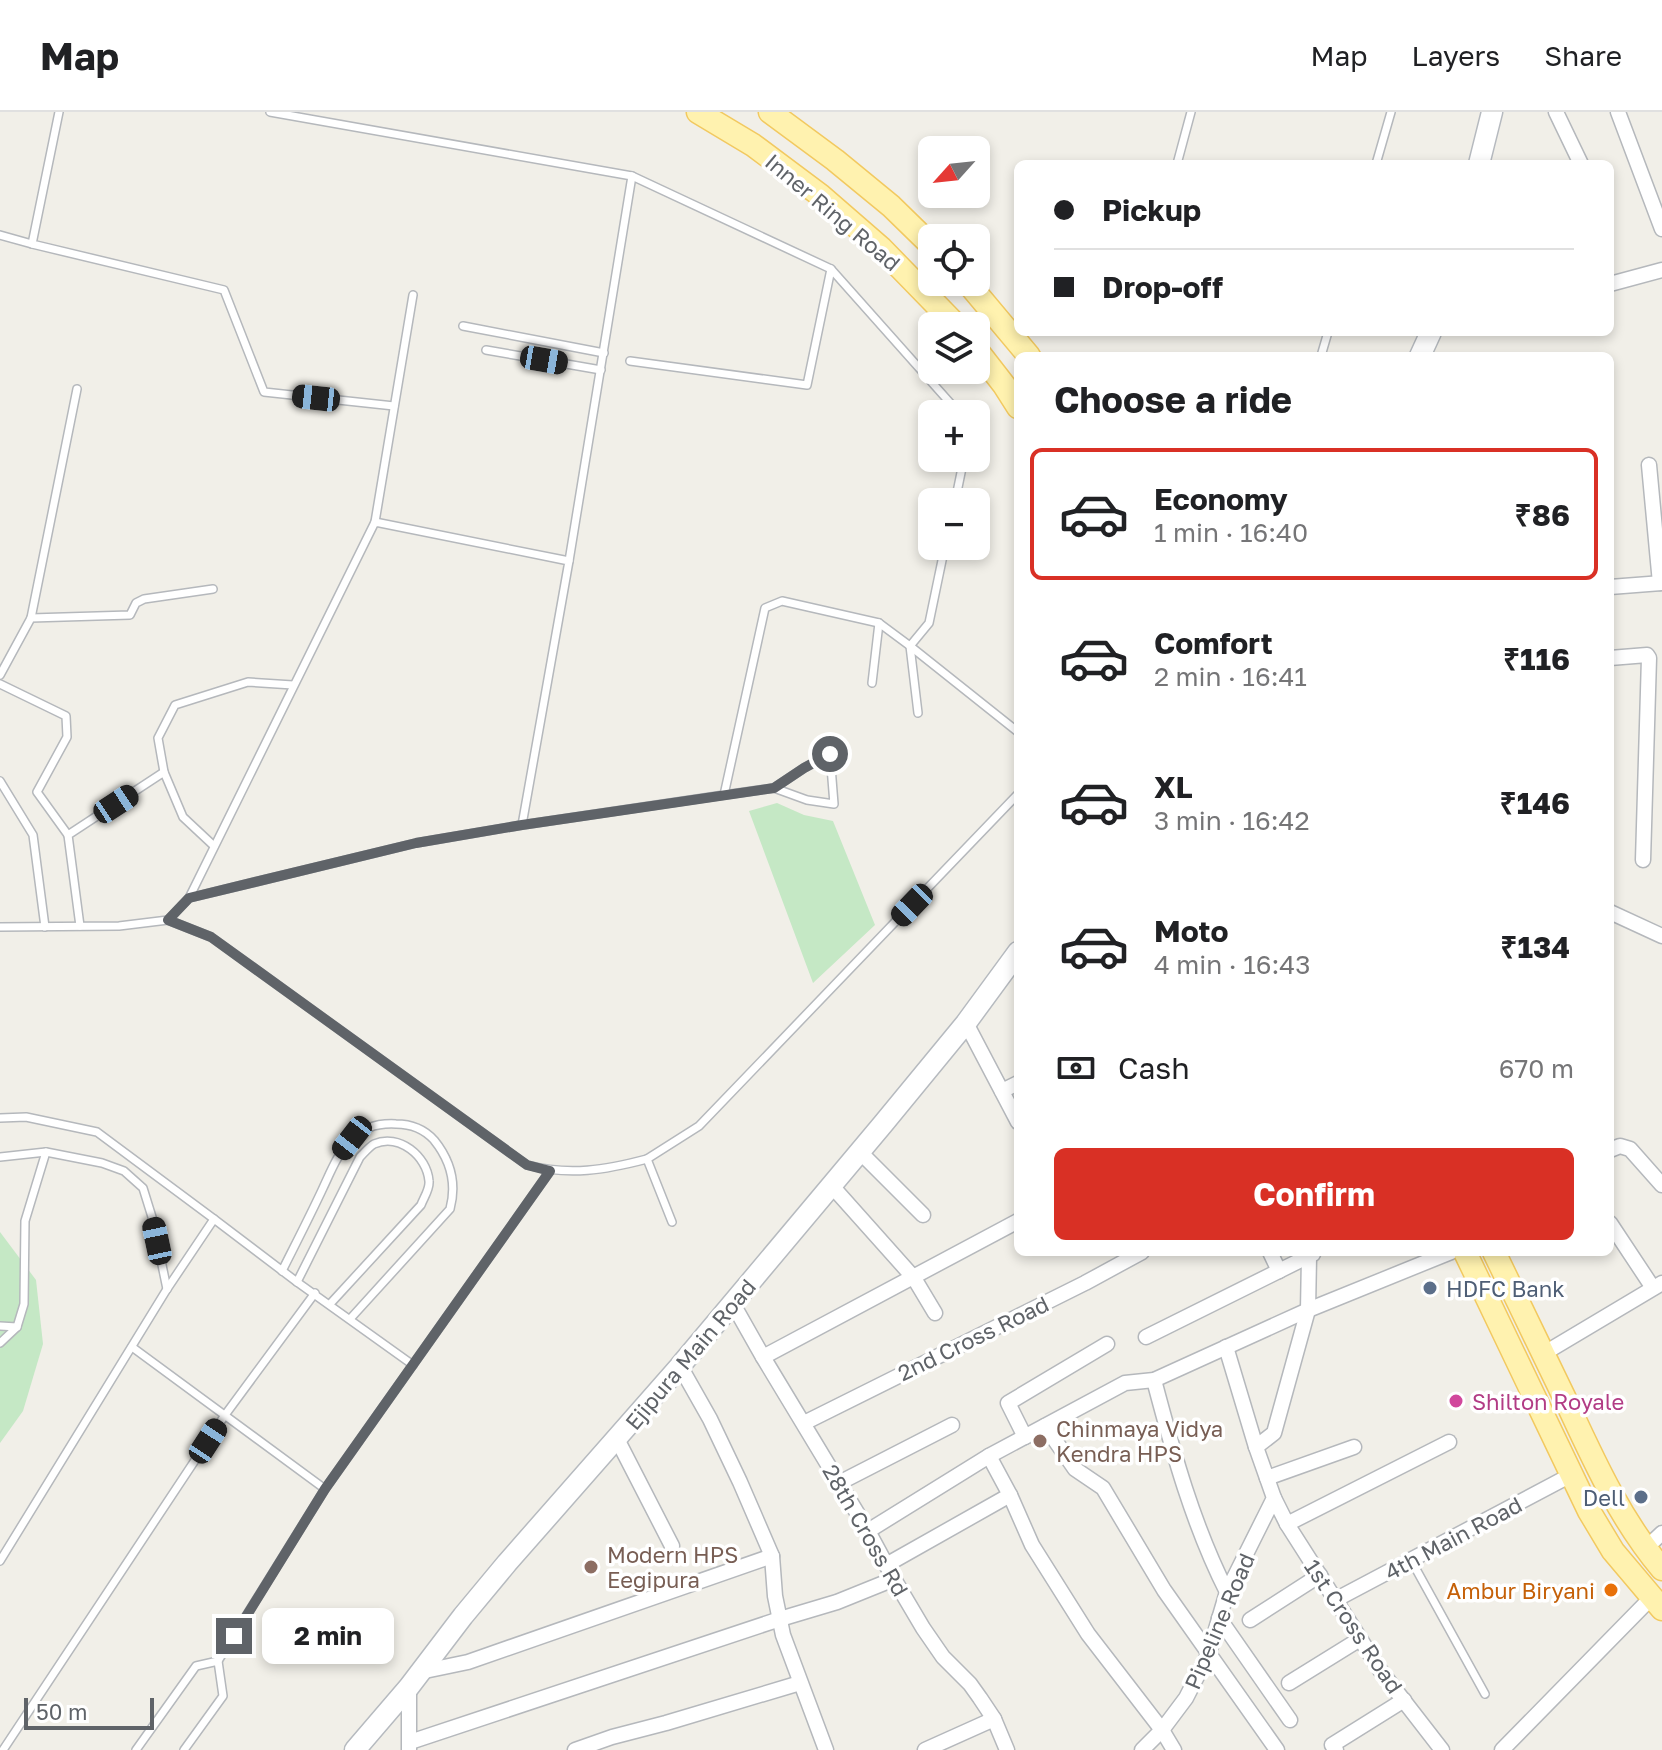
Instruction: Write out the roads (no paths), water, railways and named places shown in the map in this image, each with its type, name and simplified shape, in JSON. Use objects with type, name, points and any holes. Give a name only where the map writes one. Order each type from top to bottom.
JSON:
[{"type":"main road","name":"Inner Ring Road","points":[[698,112],[753,145],[820,195],[881,248],[943,312]]},
{"type":"main road","name":"Inner Ring Road","points":[[770,112],[835,160],[918,232]]},
{"type":"main road","points":[[979,296],[1026,352]]},
{"type":"main road","points":[[990,367],[1014,401]]},
{"type":"main road","points":[[1467,1256],[1589,1511],[1613,1551],[1656,1603]]},
{"type":"main road","points":[[1496,1256],[1620,1511],[1662,1569]]},
{"type":"street","points":[[1480,160],[1492,112]]},
{"type":"street","points":[[1556,112],[1579,160]]},
{"type":"street","points":[[1618,112],[1662,229]]},
{"type":"street","points":[[1614,283],[1662,270]]},
{"type":"street","points":[[1614,587],[1661,583],[1649,465]]},
{"type":"street","points":[[1614,658],[1647,655],[1649,658],[1643,860]]},
{"type":"street","points":[[1614,914],[1662,936]]},
{"type":"street","name":"Ejipura Main Road","points":[[355,1750],[507,1563],[680,1366],[860,1152],[966,1023],[1014,957]]},
{"type":"street","points":[[966,1023],[1014,1114]]},
{"type":"street","points":[[1002,1091],[1014,1085]]},
{"type":"street","points":[[1614,1148],[1620,1146],[1630,1149],[1662,1185]]},
{"type":"street","points":[[860,1152],[923,1215]]},
{"type":"street","points":[[831,1185],[914,1278],[935,1313]]},
{"type":"street","points":[[763,1357],[1014,1223]]},
{"type":"street","points":[[1543,1354],[1658,1286],[1614,1228]]},
{"type":"street","name":"2nd Cross Road","points":[[804,1423],[1135,1256]]},
{"type":"street","points":[[1272,1256],[1279,1271]]},
{"type":"street","points":[[1146,1337],[1309,1256]]},
{"type":"street","points":[[1256,1447],[1274,1433],[1308,1310],[1313,1256]]},
{"type":"street","points":[[868,1531],[989,1456],[1125,1383],[1154,1380],[1308,1310],[1441,1256]]},
{"type":"street","name":"28th Cross Rd","points":[[733,1304],[923,1628],[943,1657],[970,1684],[994,1719],[1007,1750]]},
{"type":"street","points":[[1025,1437],[1008,1403],[1107,1344]]},
{"type":"street","points":[[1226,1347],[1274,1498]]},
{"type":"street","points":[[680,1366],[722,1444],[772,1556],[775,1596],[789,1653],[826,1750]]},
{"type":"street","points":[[1154,1380],[1189,1501],[1211,1560],[1227,1592]]},
{"type":"street","points":[[839,1483],[952,1425]]},
{"type":"street","points":[[1045,1426],[1075,1469],[1103,1488],[1164,1590],[1277,1750]]},
{"type":"street","points":[[617,1439],[672,1546]]},
{"type":"street","points":[[1287,1524],[1449,1442]]},
{"type":"street","points":[[1267,1478],[1354,1447]]},
{"type":"street","points":[[989,1456],[1032,1545],[1088,1634],[1174,1750]]},
{"type":"street","name":"4th Main Road","points":[[1335,1600],[1571,1475]]},
{"type":"street","points":[[886,1565],[1010,1495]]},
{"type":"street","name":"Pipeline Road","points":[[1142,1750],[1186,1698],[1209,1653],[1227,1592],[1274,1498]]},
{"type":"street","name":"1st Cross Road","points":[[1274,1498],[1287,1524],[1380,1670],[1442,1750]]},
{"type":"street","points":[[1645,1549],[1662,1533]]},
{"type":"street","points":[[772,1556],[414,1680],[410,1746],[837,1602],[894,1579]]},
{"type":"street","points":[[1250,1620],[1320,1575]]},
{"type":"street","points":[[1502,1750],[1656,1603]]},
{"type":"street","points":[[1219,1618],[1290,1720]]},
{"type":"street","points":[[1289,1683],[1360,1639]]},
{"type":"street","points":[[575,1750],[800,1683]]},
{"type":"street","points":[[1336,1750],[1332,1745],[1404,1700]]},
{"type":"street","points":[[925,1750],[994,1719]]},
{"type":"lane","points":[[32,244],[59,112]]},
{"type":"lane","points":[[270,112],[632,176],[831,269],[948,400]]},
{"type":"lane","points":[[1178,160],[1191,112]]},
{"type":"lane","points":[[1377,160],[1391,112]]},
{"type":"lane","points":[[522,825],[632,176]]},
{"type":"lane","points":[[0,235],[224,290],[264,392],[394,406]]},
{"type":"lane","points":[[630,361],[807,385],[831,269]]},
{"type":"lane","points":[[168,920],[189,898],[375,522],[413,295]]},
{"type":"lane","points":[[463,326],[604,353]]},
{"type":"lane","points":[[486,350],[601,370]]},
{"type":"lane","points":[[0,675],[31,618],[77,389]]},
{"type":"lane","points":[[375,522],[569,561]]},
{"type":"lane","points":[[918,713],[910,646],[929,623],[942,560]]},
{"type":"lane","points":[[31,618],[130,615],[136,603],[144,599],[213,589]]},
{"type":"lane","points":[[724,795],[765,608],[782,601],[879,623],[1014,729]]},
{"type":"lane","points":[[872,683],[879,623]]},
{"type":"lane","points":[[214,846],[183,817],[164,772],[158,738],[175,705],[248,682],[293,685]]},
{"type":"lane","points":[[0,684],[66,716],[67,737],[37,792],[68,835],[80,926]]},
{"type":"lane","points":[[189,898],[416,843],[774,788],[830,754],[834,804],[807,800],[774,788]]},
{"type":"lane","points":[[68,835],[164,772]]},
{"type":"lane","points":[[0,781],[33,835],[45,927]]},
{"type":"lane","points":[[0,927],[119,926],[168,920],[211,937],[527,1165],[550,1171],[606,1170],[647,1159],[699,1126],[1014,798]]},
{"type":"lane","points":[[0,1118],[26,1117],[97,1132],[413,1365]]},
{"type":"lane","points":[[282,1271],[338,1155],[352,1138],[378,1124],[401,1124],[428,1134],[448,1161],[453,1177],[454,1194],[450,1209],[350,1319]]},
{"type":"lane","points":[[297,1282],[360,1157],[373,1145],[388,1141],[399,1142],[410,1149],[427,1171],[430,1184],[421,1205],[330,1304]]},
{"type":"lane","points":[[0,1157],[46,1152],[102,1163],[124,1171],[143,1188],[167,1289]]},
{"type":"lane","points":[[0,1343],[17,1327],[24,1304],[25,1221],[46,1152]]},
{"type":"lane","points":[[647,1159],[672,1222]]},
{"type":"lane","points":[[184,1750],[223,1696],[218,1661],[325,1489],[550,1171]]},
{"type":"lane","points":[[0,1561],[167,1289],[214,1219]]},
{"type":"lane","points":[[3,1750],[225,1415],[315,1293]]},
{"type":"lane","points":[[0,1326],[17,1327]]},
{"type":"lane","points":[[132,1347],[325,1489]]},
{"type":"lane","points":[[1411,1560],[1485,1694]]},
{"type":"lane","points":[[136,1750],[196,1666],[218,1661]]},
{"type":"place","name":"HDFC Bank","points":[[1430,1288]]},
{"type":"place","name":"Shilton Royale","points":[[1456,1401]]},
{"type":"place","name":"Chinmaya Vidya Kendra HPS","points":[[1040,1441]]},
{"type":"place","name":"Dell","points":[[1641,1497]]},
{"type":"place","name":"Modern HPS Eegipura","points":[[591,1567]]},
{"type":"place","name":"Ambur Biryani","points":[[1611,1590]]}]
